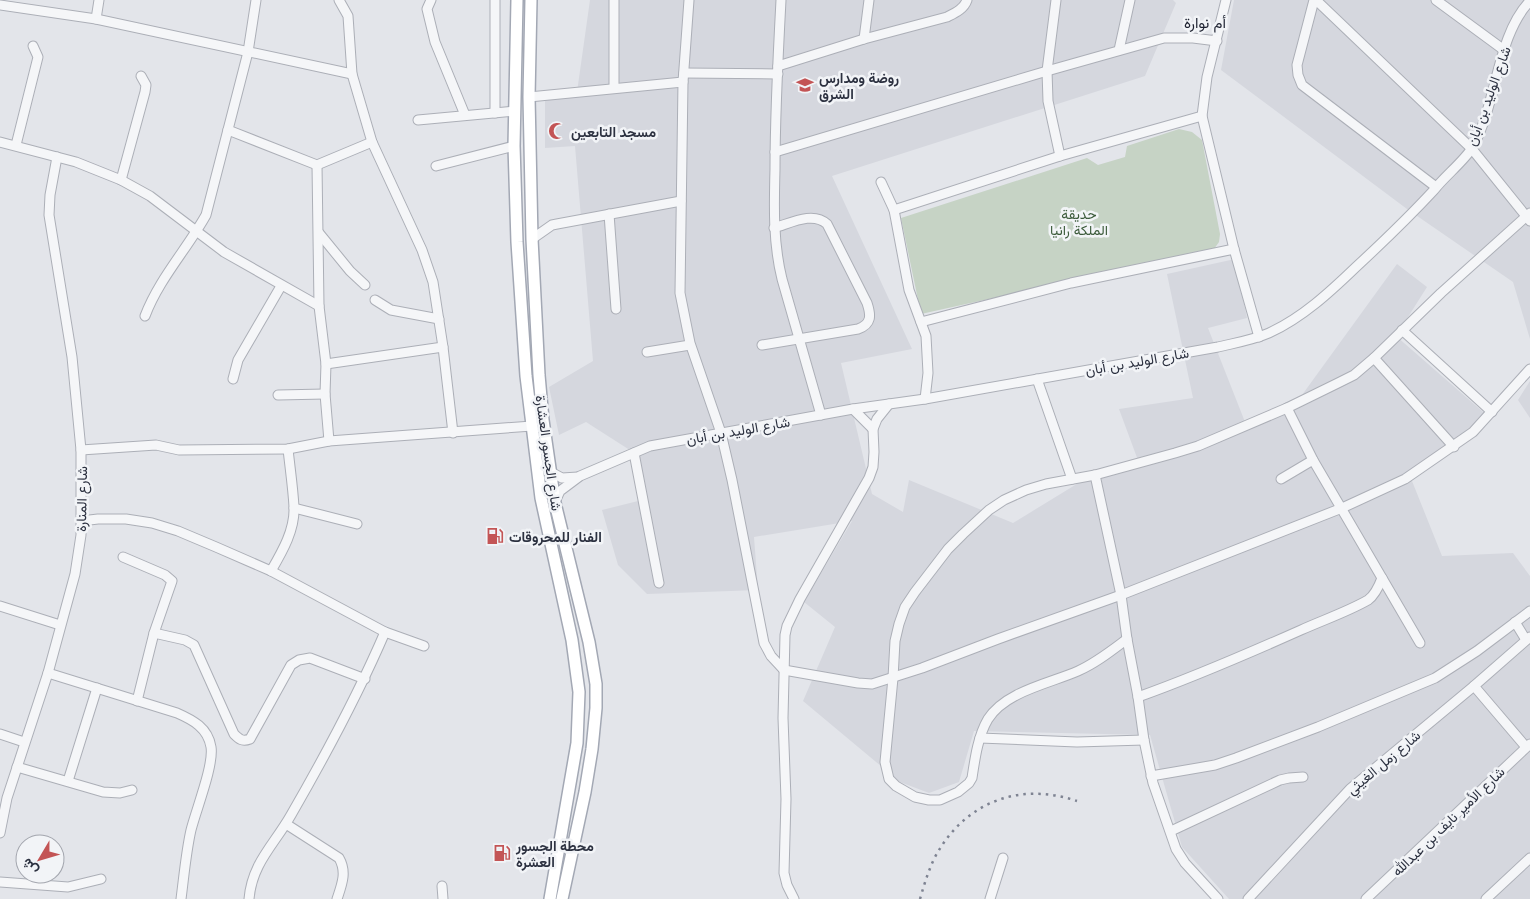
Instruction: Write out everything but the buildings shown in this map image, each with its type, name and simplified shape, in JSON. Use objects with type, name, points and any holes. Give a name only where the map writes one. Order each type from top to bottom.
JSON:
[{"type":"main road","name":"شارع الجسور العشارة","points":[[517,0],[514,146],[517,242],[526,376],[541,498],[572,640],[579,692],[577,743],[550,899]]},
{"type":"main road","name":"شارع الجسور العشارة","points":[[531,0],[529,97],[532,239],[539,375],[554,503],[590,642],[596,684],[592,749],[585,792],[562,899]]},
{"type":"main road","points":[[526,376],[539,375]]},
{"type":"street","points":[[96,19],[99,0]]},
{"type":"street","points":[[145,316],[151,301],[197,232],[206,215],[248,52],[256,0]]},
{"type":"street","points":[[339,0],[348,16],[352,74],[372,142],[422,250],[433,282],[453,433]]},
{"type":"street","points":[[430,0],[427,9],[435,42],[465,115]]},
{"type":"street","points":[[495,0],[495,112]]},
{"type":"street","points":[[614,0],[614,88]]},
{"type":"street","points":[[689,0],[684,78],[680,293],[690,345],[721,433],[764,643],[771,656],[784,670],[865,684],[894,678],[1122,595],[1342,508],[1406,479],[1454,447],[1473,432],[1530,369]]},
{"type":"street","points":[[781,0],[775,152],[774,228],[777,260],[821,414]]},
{"type":"street","points":[[864,39],[870,0]]},
{"type":"street","points":[[529,97],[684,78],[778,70],[864,39],[947,17],[958,12],[966,4],[967,0]]},
{"type":"street","points":[[1056,0],[1047,71],[1048,101],[1060,156]]},
{"type":"street","points":[[1120,50],[1130,0]]},
{"type":"street","points":[[1226,0],[1217,41],[1206,77],[1202,116],[1234,249],[1259,337]]},
{"type":"street","points":[[1127,639],[1088,666],[1032,687],[999,707],[988,720],[980,738],[972,778],[958,792],[940,800],[929,800],[915,797],[896,786],[889,779],[885,762],[894,678],[895,641],[905,607],[948,549],[973,524],[1004,500],[1026,490],[1095,475],[1198,446],[1287,408],[1354,375],[1529,217],[1472,149],[1315,0],[1297,65],[1302,85],[1436,187]]},
{"type":"street","points":[[1436,0],[1504,50]]},
{"type":"street","name":"شارع الوليد بن أبان","points":[[554,503],[560,491],[580,476],[650,446],[821,414],[925,399],[1218,347],[1259,337],[1282,326],[1331,291],[1399,227],[1472,149],[1483,120],[1504,50],[1518,15],[1530,1]]},
{"type":"street","points":[[0,5],[96,19],[352,74]]},
{"type":"street","points":[[775,152],[1164,38],[1193,38],[1217,41]]},
{"type":"street","points":[[16,145],[38,57],[33,46]]},
{"type":"street","points":[[121,180],[145,92],[146,85],[141,76]]},
{"type":"street","points":[[418,120],[515,111]]},
{"type":"street","points":[[894,210],[1060,156],[1202,116]]},
{"type":"street","points":[[228,130],[318,165],[372,142]]},
{"type":"street","points":[[0,142],[16,145],[98,170],[121,180],[150,196],[224,252],[319,306]]},
{"type":"street","points":[[436,166],[514,146]]},
{"type":"street","name":"شارع المنارة","points":[[0,833],[7,798],[48,673],[75,574],[80,535],[81,450],[72,357],[49,214],[50,196],[58,158]]},
{"type":"street","points":[[318,165],[319,306],[326,364],[325,394],[329,441]]},
{"type":"street","points":[[881,182],[894,210],[909,290],[926,336],[928,373],[925,399]]},
{"type":"street","points":[[532,239],[552,225],[681,201]]},
{"type":"street","points":[[609,214],[616,309]]},
{"type":"street","points":[[762,345],[865,327],[869,322],[870,313],[867,303],[832,232],[822,219],[805,218],[774,228]]},
{"type":"street","points":[[319,233],[364,285]]},
{"type":"street","points":[[921,322],[1071,283],[1234,249]]},
{"type":"street","points":[[234,379],[238,360],[281,286]]},
{"type":"street","points":[[374,300],[391,310],[439,320]]},
{"type":"street","points":[[1402,330],[1492,412]]},
{"type":"street","points":[[647,352],[690,345]]},
{"type":"street","points":[[326,364],[443,347]]},
{"type":"street","points":[[1374,358],[1454,447]]},
{"type":"street","points":[[1037,379],[1072,479]]},
{"type":"street","points":[[278,395],[325,394]]},
{"type":"street","points":[[794,899],[787,885],[784,873],[786,799],[783,718],[784,651],[787,626],[800,599],[869,478],[874,452],[873,429],[877,419],[889,404]]},
{"type":"street","points":[[1287,408],[1313,460],[1420,643]]},
{"type":"street","points":[[853,409],[873,429]]},
{"type":"street","points":[[81,450],[156,445],[179,450],[288,449],[329,441],[532,426]]},
{"type":"street","points":[[271,571],[283,551],[292,526],[294,508],[288,449]]},
{"type":"street","points":[[634,453],[659,583]]},
{"type":"street","points":[[1281,479],[1313,460]]},
{"type":"street","name":"شارع الوليد بن أبان","points":[[549,471],[562,478],[580,476]]},
{"type":"street","points":[[1095,475],[1122,595],[1127,639],[1151,776],[1176,849],[1181,858],[1218,899]]},
{"type":"street","points":[[294,508],[357,524]]},
{"type":"street","points":[[81,521],[111,518],[152,523],[216,547],[271,571],[385,632],[424,646]]},
{"type":"street","points":[[123,557],[165,575],[172,580],[154,633],[136,701]]},
{"type":"street","points":[[1138,697],[1230,662],[1368,600],[1375,592],[1382,578]]},
{"type":"street","points":[[0,606],[60,625]]},
{"type":"street","points":[[1151,776],[1215,764],[1236,758],[1387,700],[1435,678],[1477,651],[1530,611]]},
{"type":"street","points":[[1515,622],[1528,639]]},
{"type":"street","points":[[249,899],[251,882],[260,860],[286,824],[365,679],[385,632]]},
{"type":"street","points":[[154,633],[185,640],[194,645],[234,734],[240,740],[250,739],[292,665],[299,660],[310,658],[365,679]]},
{"type":"street","name":"شارع زمل الغيثي","points":[[1248,899],[1350,789],[1528,639]]},
{"type":"street","points":[[48,673],[177,713],[193,720],[208,737],[211,749],[208,770],[191,832],[181,899]]},
{"type":"street","points":[[1474,686],[1528,745]]},
{"type":"street","points":[[68,781],[97,688]]},
{"type":"street","points":[[0,734],[24,742]]},
{"type":"street","points":[[980,738],[1077,742],[1144,740]]},
{"type":"street","name":"شارع الأمير نايف بن عبدالله","points":[[1366,899],[1528,745]]},
{"type":"street","points":[[17,767],[104,792],[120,793],[132,790]]},
{"type":"street","points":[[1171,832],[1280,780],[1303,777]]},
{"type":"street","points":[[286,824],[339,858],[344,866],[344,872],[337,899]]},
{"type":"street","points":[[990,899],[1003,858]]},
{"type":"street","points":[[1486,899],[1530,858]]},
{"type":"street","points":[[0,882],[68,887],[101,879]]},
{"type":"street","points":[[442,886],[442,899]]},
{"type":"shaded area","points":[[590,0],[1173,0],[1176,3],[1145,76],[832,176],[912,349],[841,363],[872,494],[903,512],[909,480],[1013,523],[1085,479],[1139,463],[1119,409],[1193,398],[1167,274],[1235,259],[1247,318],[1208,328],[1245,422],[1302,395],[1397,264],[1427,287],[1396,336],[1490,418],[1408,471],[1442,556],[1513,553],[1530,576],[1530,899],[1229,899],[1182,847],[1150,735],[974,731],[959,782],[929,793],[900,782],[803,701],[835,627],[804,602],[852,521],[754,537],[758,590],[647,594],[618,565],[602,510],[646,499],[636,454],[586,422],[559,435],[549,387],[593,361],[575,146],[545,148],[545,96],[577,92]]},
{"type":"shaded area","points":[[1234,0],[1530,0],[1530,339],[1513,282],[1407,209],[1221,70]]},
{"type":"shaded area","points":[[1530,381],[1530,418],[1518,400]]},
{"type":"green space","name":"حديقة الملكة رانيا","points":[[1179,129],[1192,132],[1202,140],[1220,234],[1219,242],[1214,249],[921,314],[901,218],[1087,158],[1098,165],[1125,157],[1127,146]]},
{"type":"railway","points":[[920,899],[934,859],[946,840],[960,824],[976,811],[994,801],[1013,796],[1055,795],[1077,801]]},
{"type":"place","name":"روضة ومدارس الشرق","points":[[805,85]]},
{"type":"place","name":"مسجد التابعين","points":[[557,131]]},
{"type":"place","name":"الفنار للمحروقات","points":[[495,536]]},
{"type":"place","name":"محطة الجسور العشرة","points":[[502,853]]},
{"type":"district","name":"أم نوارة","points":[[1205,22]]}]
